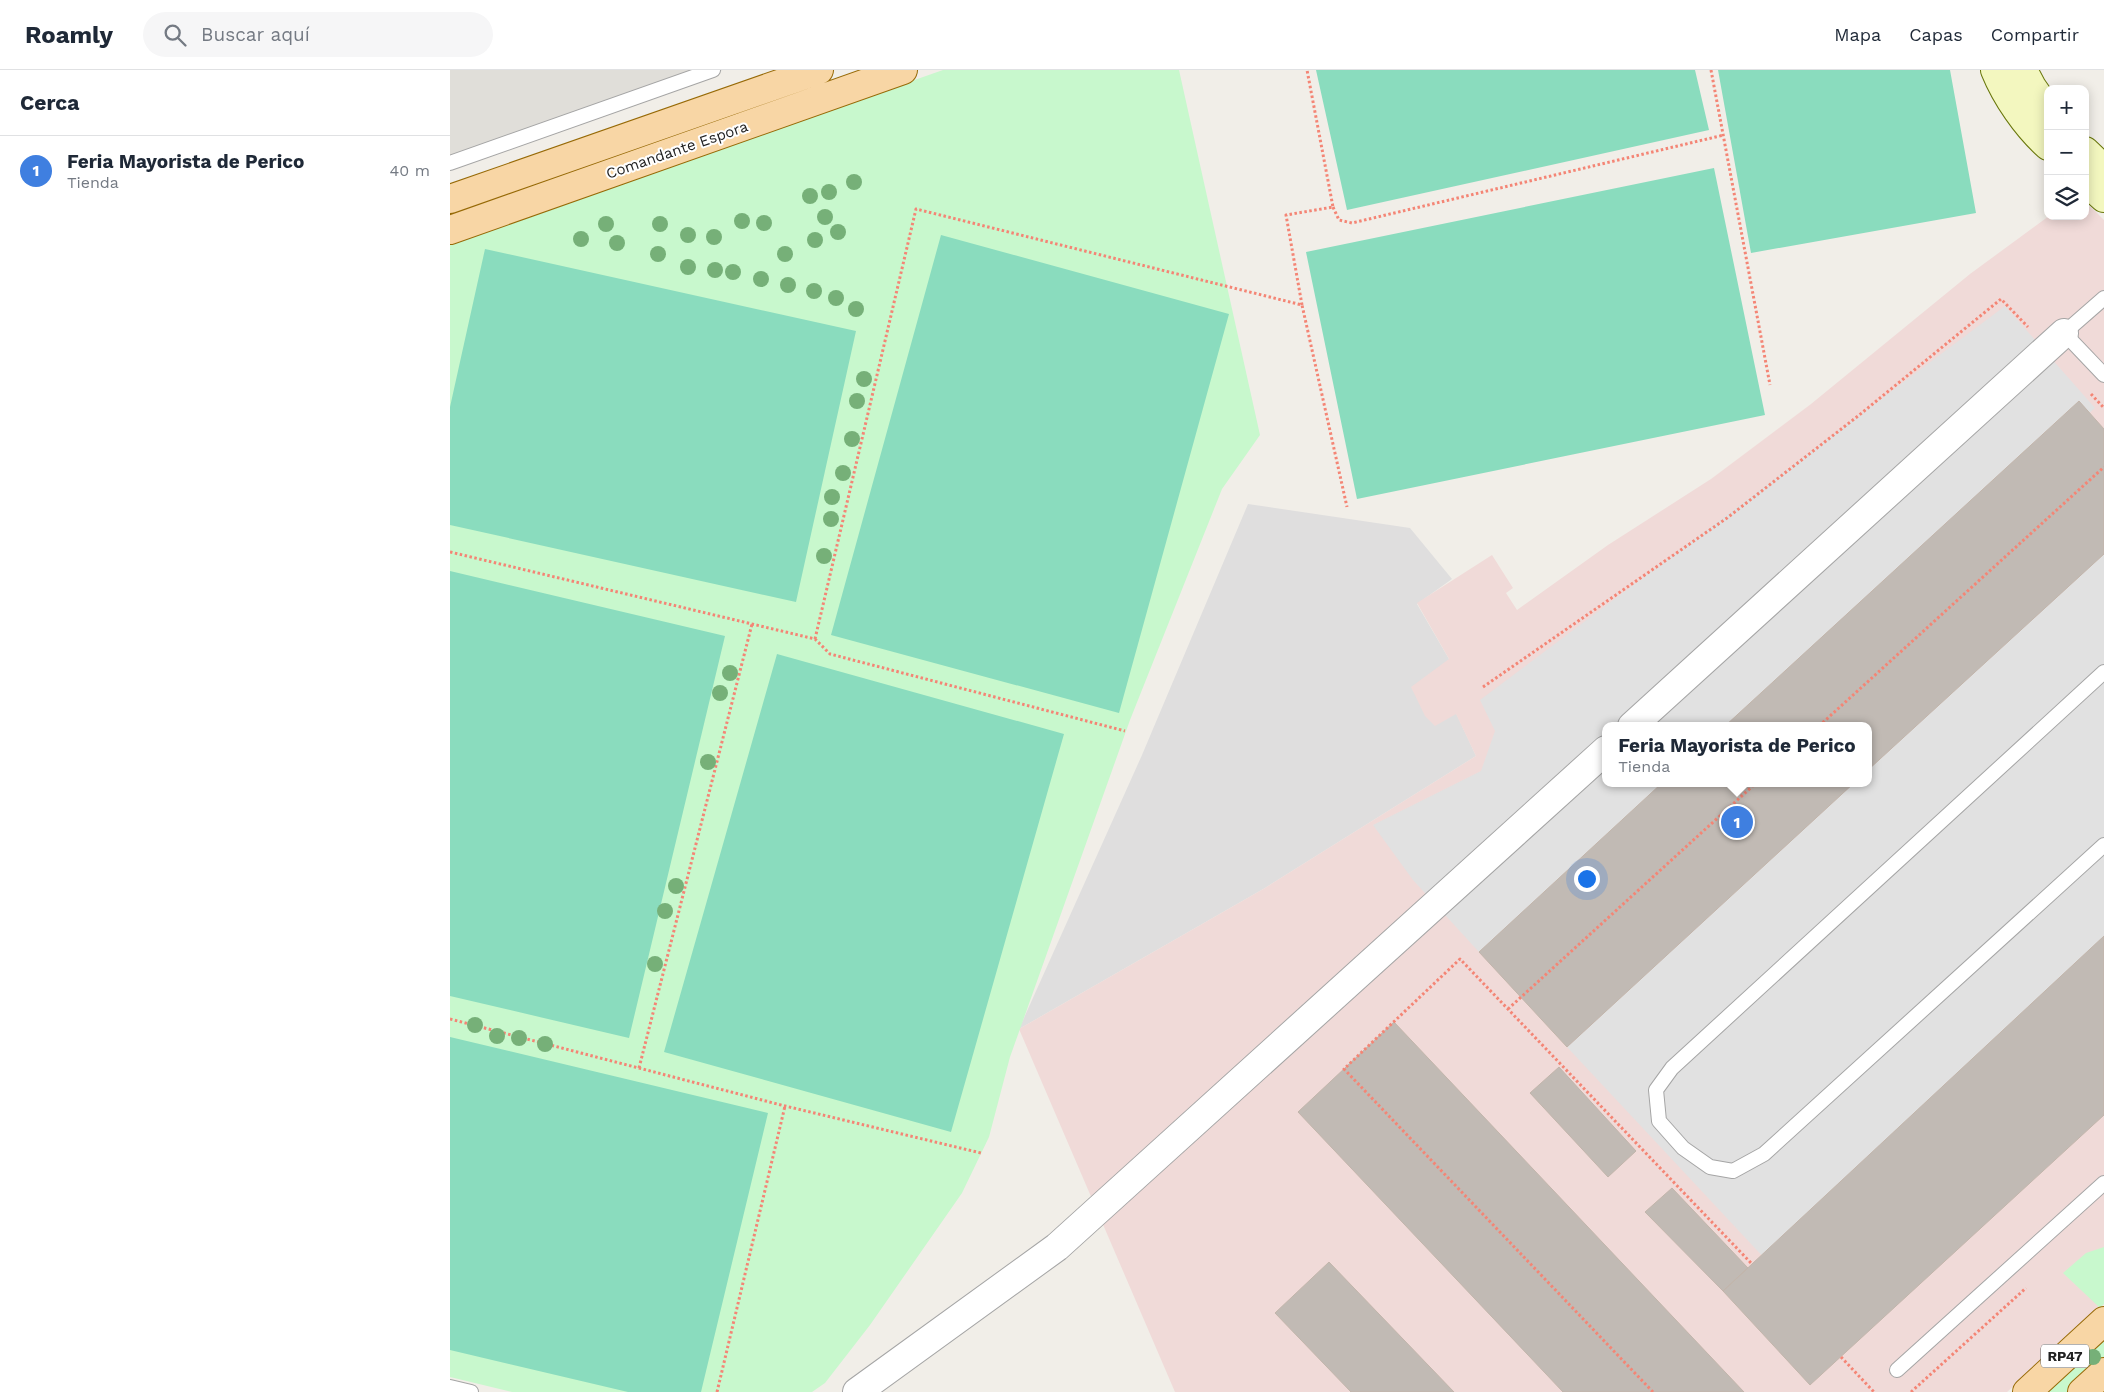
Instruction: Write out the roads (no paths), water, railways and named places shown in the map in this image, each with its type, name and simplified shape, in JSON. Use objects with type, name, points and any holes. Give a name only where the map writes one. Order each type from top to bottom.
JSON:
[{"type":"main road","name":"Comandante Espora","points":[[450,199],[819,70]]},
{"type":"main road","name":"Comandante Espora","points":[[450,230],[903,70]]},
{"type":"main road","name":"RP47","points":[[2026,1392],[2104,1321]]},
{"type":"main road","name":"RP47","points":[[2082,1392],[2104,1372]]},
{"type":"street","points":[[1995,70],[1999,81],[2022,115],[2036,135],[2044,142]]},
{"type":"street","points":[[2023,70],[2032,88],[2044,104]]},
{"type":"street","points":[[2089,155],[2104,169]]},
{"type":"street","points":[[2089,185],[2104,198]]},
{"type":"street","points":[[1636,722],[2056,341]]},
{"type":"street","points":[[857,1392],[1057,1246],[1602,754]]},
{"type":"lane","points":[[450,163],[713,70]]},
{"type":"lane","points":[[2104,298],[2056,341],[2104,375]]},
{"type":"lane","points":[[2104,672],[1672,1068],[1656,1090],[1659,1121],[1682,1148],[1710,1167],[1733,1171],[1764,1154],[2104,845]]},
{"type":"lane","points":[[1897,1370],[2104,1183]]},
{"type":"lane","points":[[450,1387],[470,1392]]},
{"type":"place","name":"Feria Mayorista de Perico","points":[[1737,822]]}]
